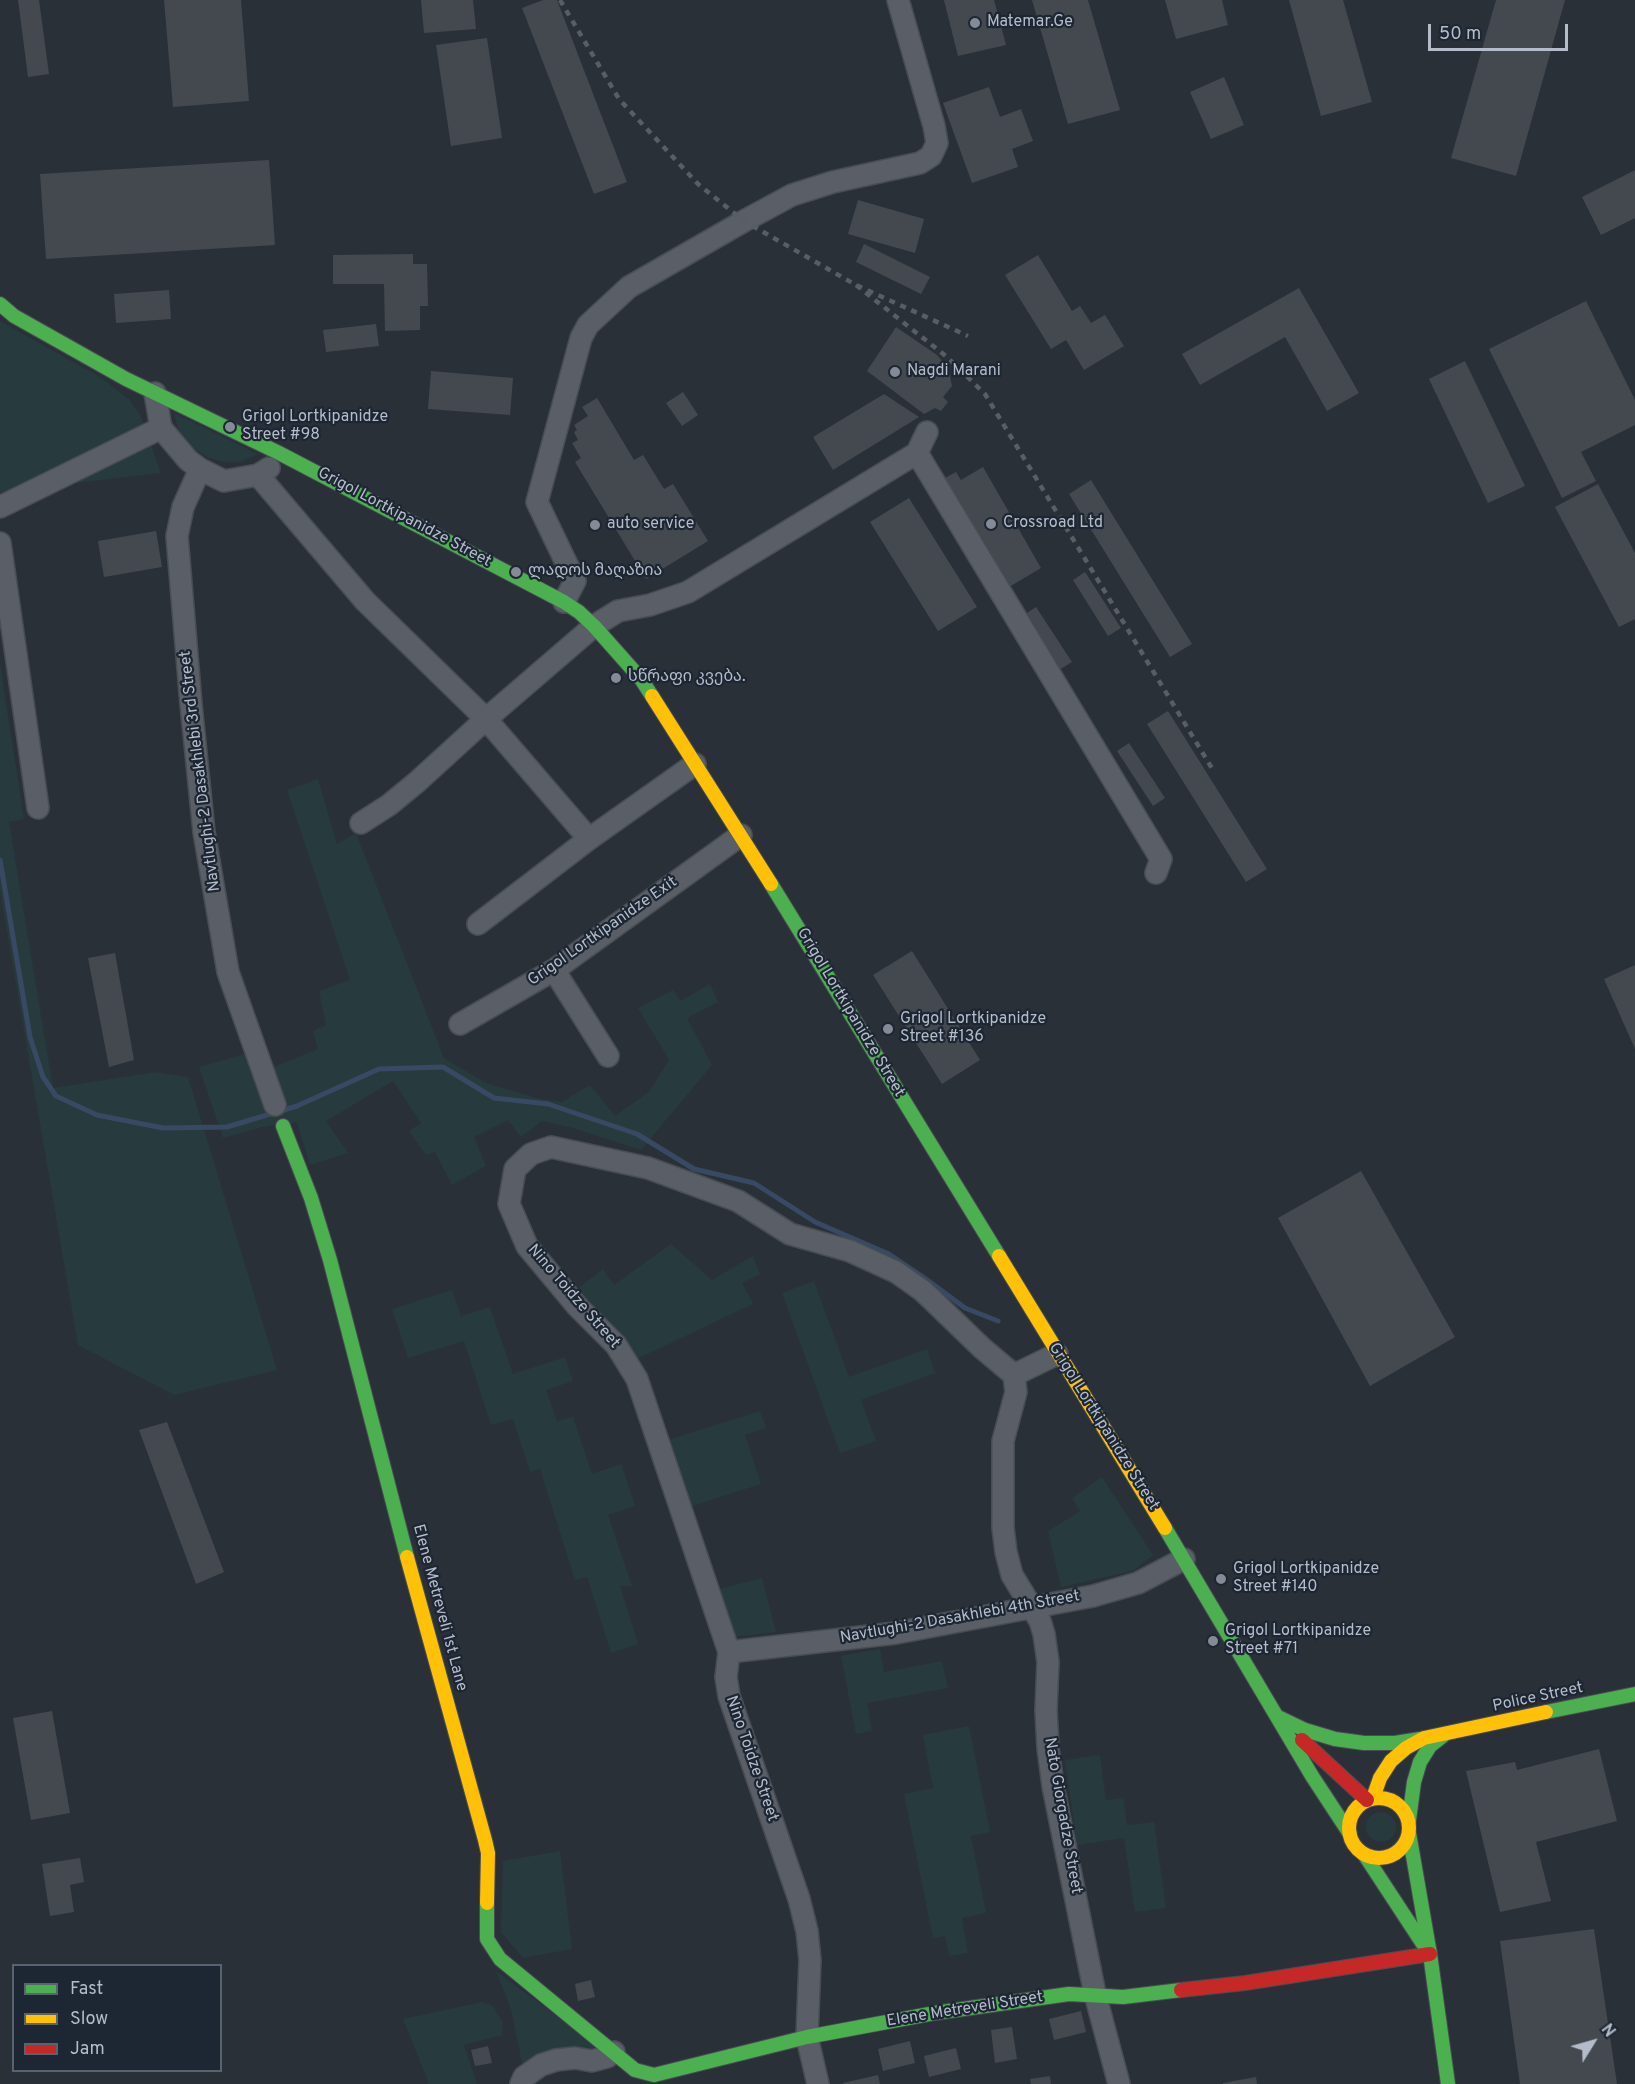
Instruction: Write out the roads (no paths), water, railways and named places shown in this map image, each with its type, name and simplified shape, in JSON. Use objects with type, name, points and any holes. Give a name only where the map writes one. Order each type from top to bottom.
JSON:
[{"type":"street","points":[[564,602],[574,581],[537,502],[581,339],[588,325],[629,287],[744,220],[792,195],[833,182],[920,163],[931,156],[937,143],[898,0]]},
{"type":"street","name":"Grigol Lortkipanidze Street","points":[[0,304],[14,316],[75,352],[279,453],[564,602],[594,626],[641,679],[741,835],[1350,1834]]},
{"type":"street","points":[[155,393],[161,428],[188,460],[224,481],[258,475],[269,467],[279,453]]},
{"type":"street","points":[[0,507],[161,428]]},
{"type":"street","points":[[361,823],[417,782],[594,626],[618,611],[650,605],[688,592],[917,453],[927,432]]},
{"type":"street","points":[[917,453],[1161,859],[1156,873]]},
{"type":"street","name":"Navtlughi-2 Dasakhlebi 3rd Street","points":[[200,469],[183,507],[177,536],[204,832],[228,972],[275,1105]]},
{"type":"street","points":[[258,475],[365,601],[486,719],[589,839]]},
{"type":"street","points":[[0,543],[38,808]]},
{"type":"street","points":[[478,924],[589,839],[696,764]]},
{"type":"street","name":"Grigol Lortkipanidze Exit","points":[[460,1024],[554,970],[741,835]]},
{"type":"street","points":[[554,970],[608,1056]]},
{"type":"street","name":"Elene Metreveli 1st Lane","points":[[283,1126],[311,1198],[330,1260],[406,1552],[485,1840],[488,1853],[487,1939],[500,1959],[614,2052]]},
{"type":"street","name":"Nino Toidze Street","points":[[818,2084],[807,2037],[810,1960],[807,1931],[800,1899],[729,1696],[726,1677],[729,1652],[637,1378],[616,1346],[577,1305],[527,1246],[509,1204],[515,1169],[531,1154],[551,1148],[648,1168],[738,1201],[790,1234],[850,1251],[896,1272],[923,1291],[982,1348],[1014,1375]]},
{"type":"street","points":[[1014,1375],[1058,1354]]},
{"type":"street","name":"Nato Giorgadze Street","points":[[1014,1375],[1016,1392],[1003,1441],[1003,1528],[1012,1575],[1040,1621],[1044,1634],[1048,1662],[1046,1719],[1053,1786],[1095,1994],[1119,2084]]},
{"type":"street","name":"Navtlughi-2 Dasakhlebi 4th Street","points":[[729,1652],[896,1632],[1093,1596],[1138,1583],[1184,1559]]},
{"type":"street","name":"Police Street","points":[[1370,1799],[1391,1761],[1406,1748],[1424,1738],[1635,1694]]},
{"type":"street","points":[[1278,1718],[1305,1730],[1335,1739],[1364,1743],[1395,1743],[1424,1738]]},
{"type":"street","name":"Grigol Lortkipanidze Street","points":[[1278,1718],[1370,1799]]},
{"type":"street","points":[[1364,1854],[1383,1858],[1400,1850],[1406,1842],[1414,1782],[1420,1762],[1430,1746],[1447,1733]]},
{"type":"street","points":[[1430,1954],[1364,1854],[1356,1847],[1350,1834],[1349,1824],[1352,1814],[1358,1805],[1370,1799],[1385,1797],[1395,1802],[1404,1810],[1409,1827],[1430,1954],[1448,2084]]},
{"type":"street","name":"Elene Metreveli Street","points":[[614,2052],[636,2077],[807,2037],[934,2013],[1069,1994],[1123,1997],[1263,1981],[1430,1954]]},
{"type":"street","points":[[521,2084],[525,2077],[541,2065],[556,2060],[575,2058],[592,2061],[614,2052]]},
{"type":"waterway","points":[[0,860],[30,1037],[43,1077],[56,1096],[97,1115],[163,1128],[227,1127],[297,1106],[379,1069],[443,1067],[494,1098],[548,1104],[637,1134],[694,1169],[754,1183],[815,1222],[889,1254],[965,1308],[998,1321]]},
{"type":"railway","points":[[560,0],[619,99],[698,184],[744,221],[856,285],[968,336]]},
{"type":"railway","points":[[856,285],[947,357],[985,394],[1213,770]]},
{"type":"place","name":"Matemar.Ge","points":[[975,23]]},
{"type":"place","name":"Nagdi Marani","points":[[895,372]]},
{"type":"place","name":"Grigol Lortkipanidze Street #98","points":[[230,427]]},
{"type":"place","name":"Crossroad Ltd","points":[[991,524]]},
{"type":"place","name":"auto service","points":[[595,525]]},
{"type":"place","name":"ლადოს მაღაზია","points":[[516,572]]},
{"type":"place","name":"სწრაფი კვება.","points":[[616,678]]},
{"type":"place","name":"Grigol Lortkipanidze Street #136","points":[[888,1029]]},
{"type":"place","name":"Grigol Lortkipanidze Street #140","points":[[1221,1579]]},
{"type":"place","name":"Grigol Lortkipanidze Street #71","points":[[1213,1641]]}]
